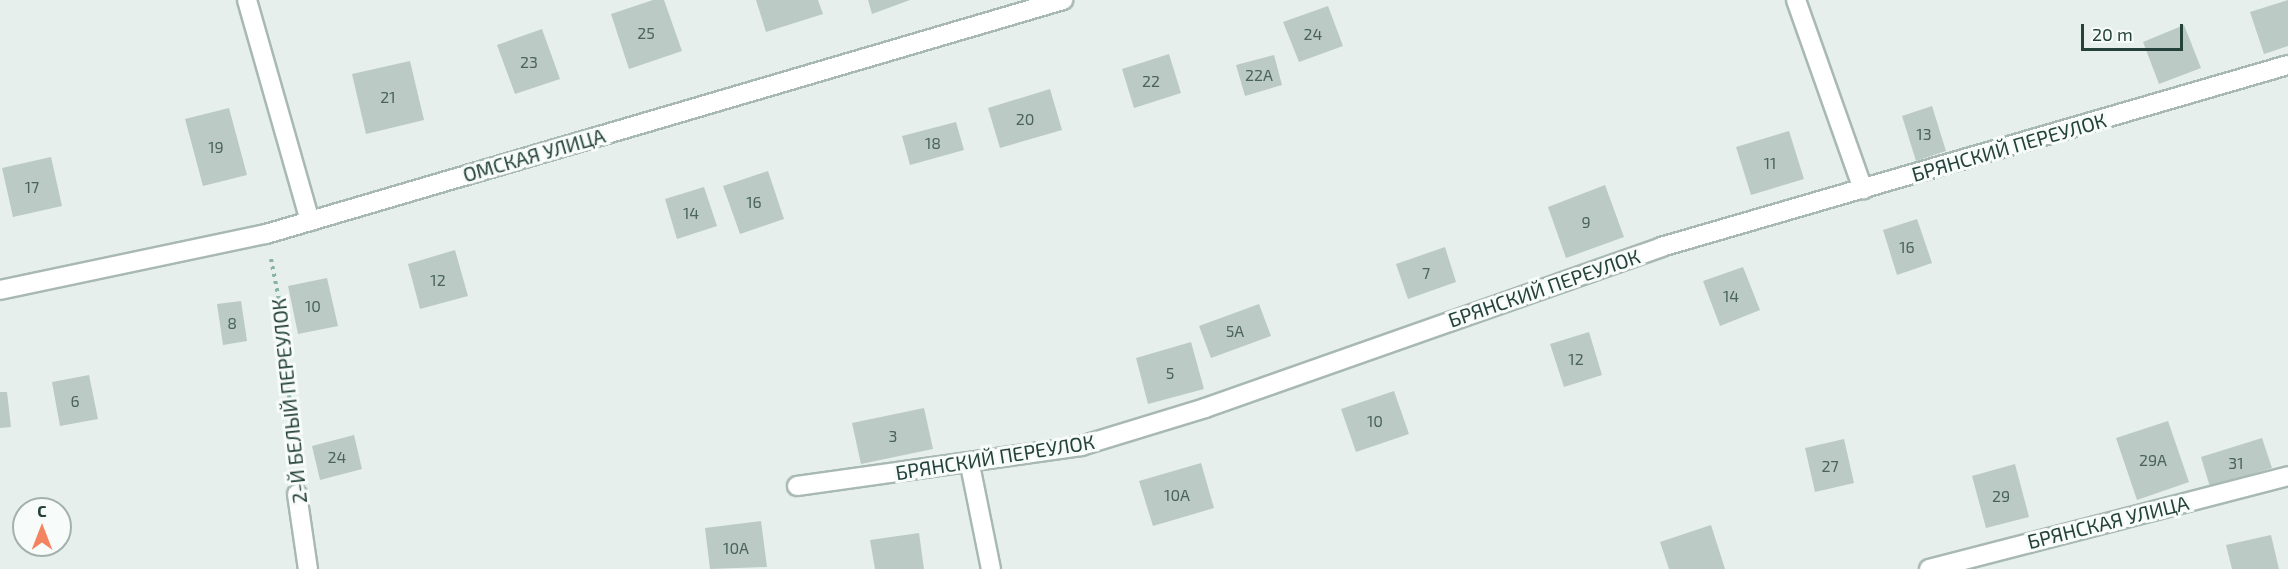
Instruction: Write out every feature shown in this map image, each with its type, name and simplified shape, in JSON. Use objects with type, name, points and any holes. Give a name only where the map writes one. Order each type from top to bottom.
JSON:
[{"type":"street","points":[[247,0],[310,221]]},
{"type":"street","name":"ОМСКАЯ УЛИЦА","points":[[0,290],[266,234],[1063,0]]},
{"type":"street","points":[[1796,0],[1863,189]]},
{"type":"street","name":"БРЯНСКИЙ ПЕРЕУЛОК","points":[[797,486],[970,465],[1081,446],[1206,408],[1661,247],[2288,65]]},
{"type":"street","points":[[970,465],[991,569]]},
{"type":"street","name":"БРЯНСКАЯ УЛИЦА","points":[[1929,569],[2288,476]]},
{"type":"street","name":"2-Й БЕЛЫЙ ПЕРЕУЛОК","points":[[297,494],[308,569]]},
{"type":"path","name":"2-Й БЕЛЫЙ ПЕРЕУЛОК","points":[[266,234],[283,320],[297,494]]},
{"type":"building","points":[[653,0],[664,0],[682,51],[629,69],[611,14]]},
{"type":"building","points":[[756,0],[818,0],[823,14],[766,32]]},
{"type":"building","points":[[868,0],[910,0],[872,14]]},
{"type":"building","points":[[2288,0],[2288,46],[2264,54],[2250,12]]},
{"type":"building","points":[[1328,6],[1343,46],[1299,62],[1283,22]]},
{"type":"building","points":[[2184,25],[2201,68],[2159,84],[2143,42]]},
{"type":"building","points":[[542,29],[560,79],[515,94],[497,45]]},
{"type":"building","points":[[1169,54],[1181,93],[1134,108],[1122,69]]},
{"type":"building","points":[[1274,55],[1282,85],[1245,96],[1236,65]]},
{"type":"building","points":[[410,61],[424,120],[366,134],[352,74]]},
{"type":"building","points":[[1050,89],[1062,130],[1000,148],[988,108]]},
{"type":"building","points":[[1932,106],[1946,151],[1916,161],[1902,116]]},
{"type":"building","points":[[229,108],[247,175],[203,186],[185,119]]},
{"type":"building","points":[[956,122],[964,150],[910,165],[902,136]]},
{"type":"building","points":[[1789,131],[1804,179],[1751,195],[1736,147]]},
{"type":"building","points":[[51,157],[62,206],[13,217],[2,168]]},
{"type":"building","points":[[768,171],[784,219],[740,234],[723,186]]},
{"type":"building","points":[[1605,185],[1624,237],[1566,258],[1548,207]]},
{"type":"building","points":[[704,187],[717,226],[677,239],[665,199]]},
{"type":"building","points":[[1917,219],[1932,263],[1897,275],[1883,230]]},
{"type":"building","points":[[1445,247],[1456,282],[1408,299],[1396,264]]},
{"type":"building","points":[[455,250],[468,296],[420,309],[408,264]]},
{"type":"building","points":[[1743,267],[1760,310],[1720,326],[1703,281]]},
{"type":"building","points":[[327,278],[338,326],[298,334],[288,286]]},
{"type":"building","points":[[241,301],[247,341],[223,345],[217,304]]},
{"type":"building","points":[[1259,304],[1271,336],[1211,358],[1199,326]]},
{"type":"building","points":[[1589,332],[1602,375],[1564,387],[1550,344]]},
{"type":"building","points":[[1191,342],[1204,389],[1148,404],[1136,358]]},
{"type":"building","points":[[89,375],[98,419],[60,426],[52,382]]},
{"type":"building","points":[[1394,391],[1409,434],[1356,452],[1341,409]]},
{"type":"building","points":[[0,392],[7,392],[11,427],[0,428]]},
{"type":"building","points":[[924,408],[933,449],[861,464],[852,423]]},
{"type":"building","points":[[2168,421],[2189,482],[2137,500],[2116,438]]},
{"type":"building","points":[[354,435],[362,469],[320,480],[312,446]]},
{"type":"building","points":[[2262,438],[2272,468],[2210,487],[2201,457]]},
{"type":"building","points":[[1844,439],[1854,483],[1815,492],[1805,448]]},
{"type":"building","points":[[1201,463],[1214,508],[1153,526],[1139,481]]},
{"type":"building","points":[[2015,464],[2029,517],[1986,528],[1972,476]]},
{"type":"building","points":[[761,521],[767,567],[710,569],[705,528]]},
{"type":"building","points":[[1711,525],[1725,569],[1669,569],[1660,542]]},
{"type":"building","points":[[919,533],[924,569],[875,569],[870,540]]},
{"type":"building","points":[[2271,535],[2279,569],[2232,569],[2226,545]]}]
